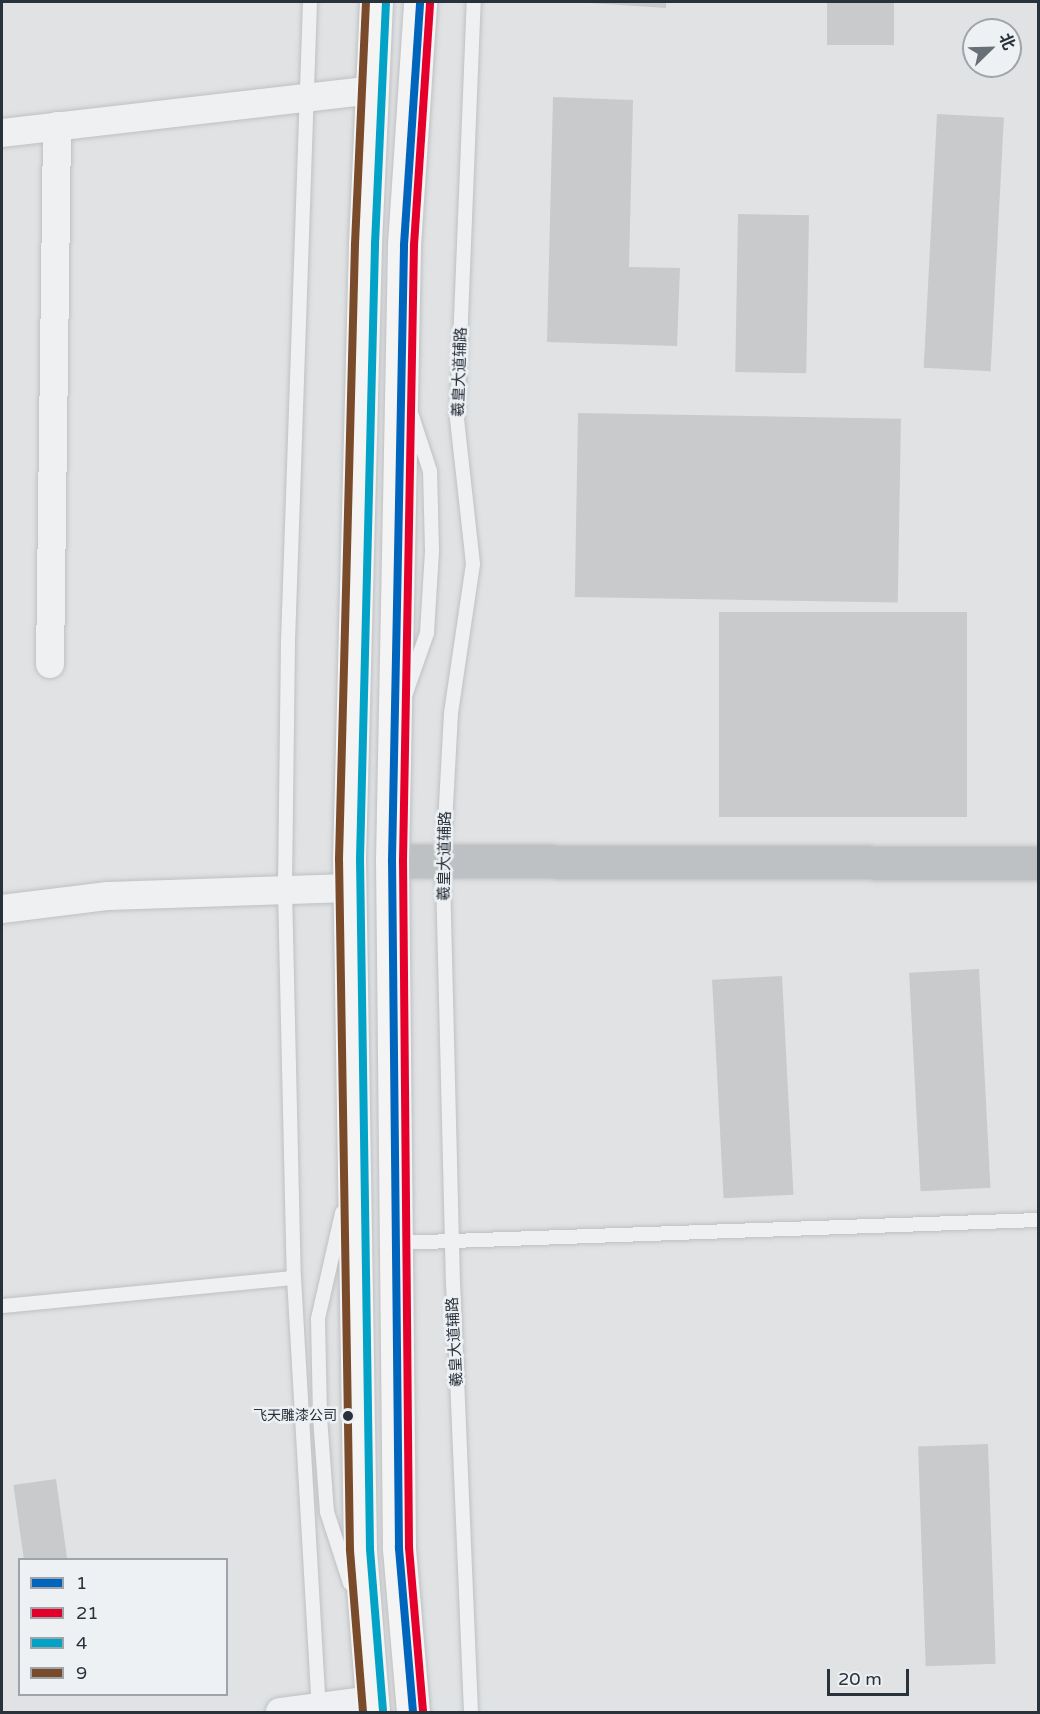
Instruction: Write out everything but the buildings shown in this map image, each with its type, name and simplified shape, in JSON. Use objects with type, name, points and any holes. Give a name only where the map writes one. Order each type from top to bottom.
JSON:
[{"type":"main road","points":[[373,1706],[360,1550],[349,888],[376,2]]},
{"type":"main road","points":[[413,1713],[399,1548],[393,861],[397,721],[400,382],[420,2]]},
{"type":"street","points":[[2,133],[372,90]]},
{"type":"street","points":[[50,664],[57,126]]},
{"type":"street","points":[[393,861],[1038,863]]},
{"type":"street","points":[[2,909],[108,896],[349,888]]},
{"type":"street","points":[[280,1713],[373,1706]]},
{"type":"lane","points":[[310,2],[288,641],[285,890],[294,1278],[311,1623],[319,1710]]},
{"type":"lane","name":"羲皇大道辅路","points":[[471,1713],[451,1242],[443,861],[451,713],[473,564],[457,418],[474,2]]},
{"type":"lane","points":[[396,1244],[1038,1220]]},
{"type":"lane","points":[[2,1306],[294,1278]]},
{"type":"transit line","name":"9","points":[[363,1712],[350,1550],[339,859],[355,244],[366,2]]},
{"type":"transit line","name":"4","points":[[383,1711],[370,1549],[360,859],[375,244],[386,2]]},
{"type":"transit line","name":"1","points":[[413,1712],[399,1548],[392,861],[404,245],[420,2]]},
{"type":"transit line","name":"21","points":[[423,1711],[409,1547],[403,861],[414,245],[430,3]]},
{"type":"place","name":"飞天雕漆公司","points":[[348,1416]]}]
